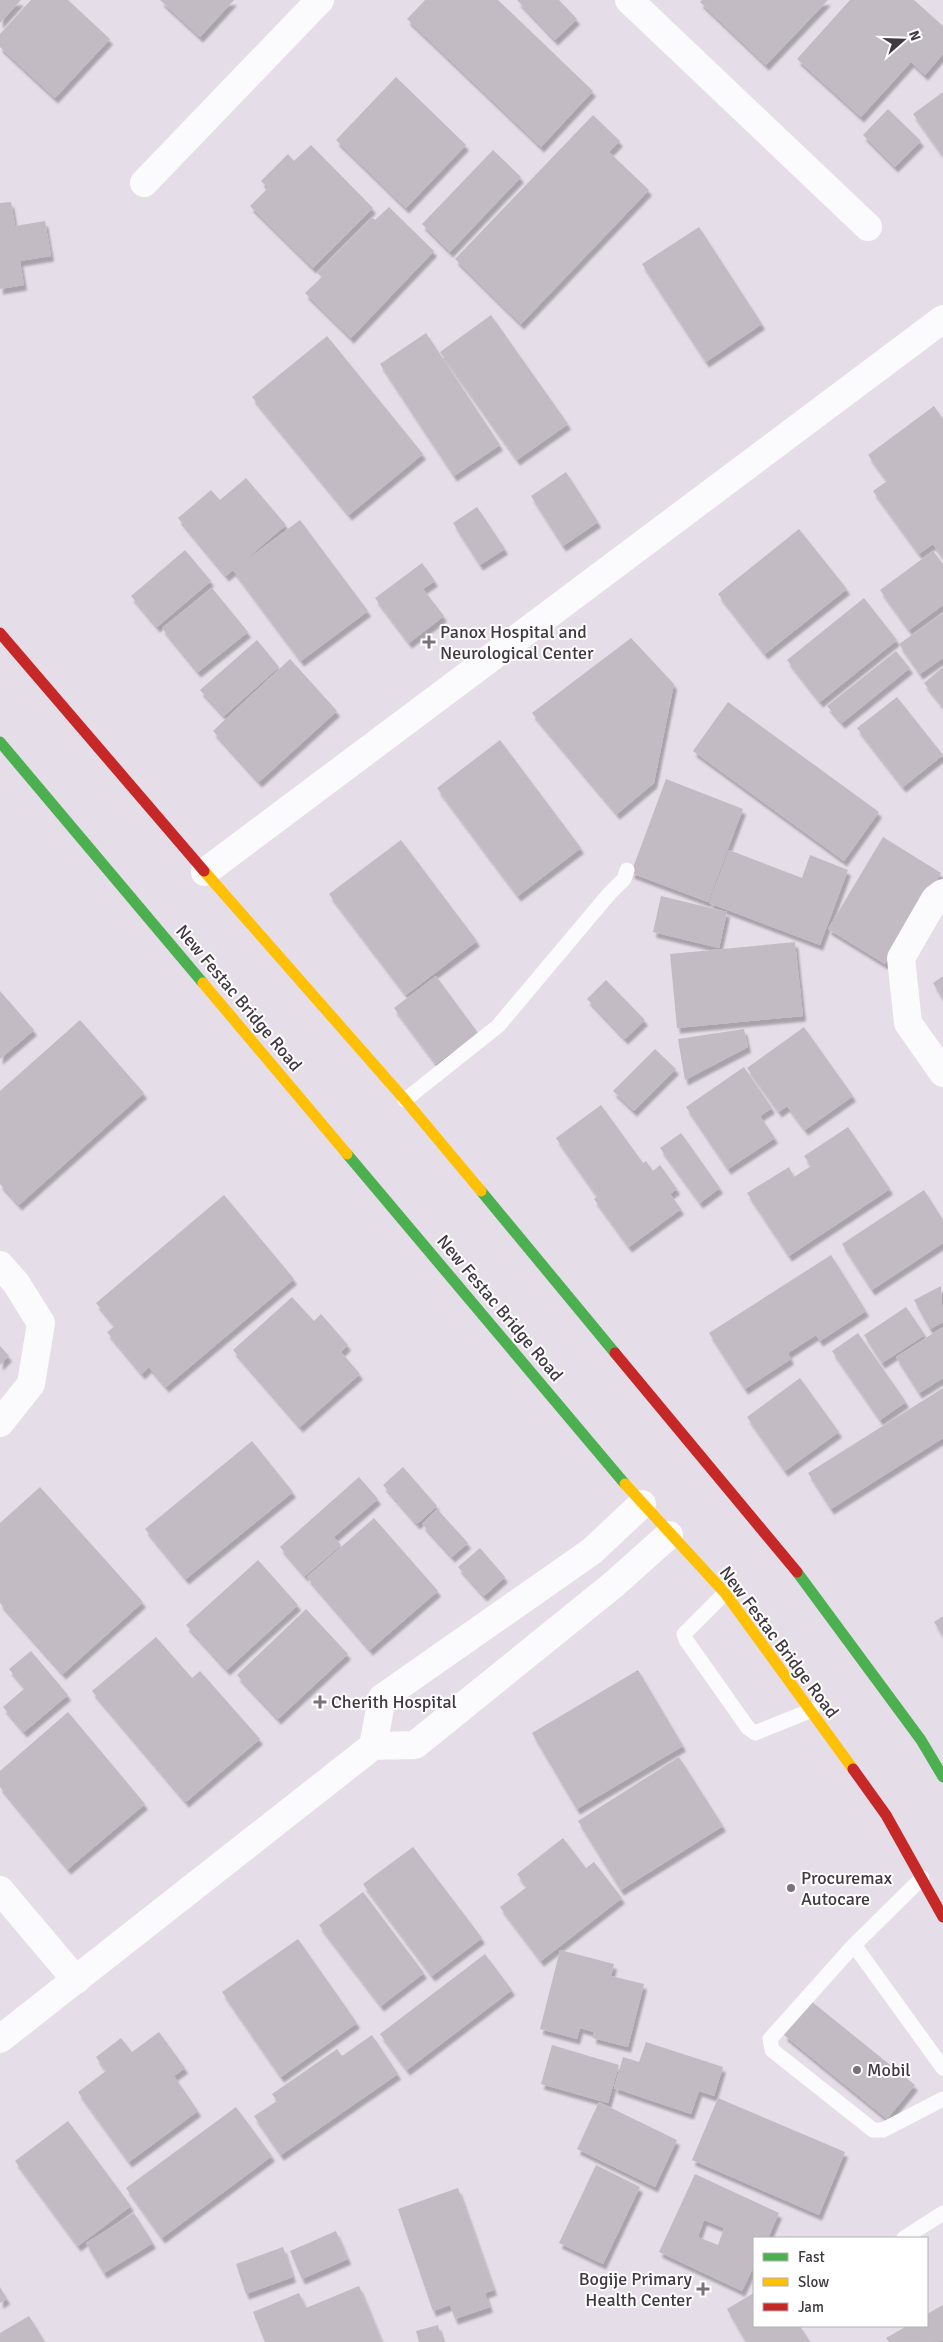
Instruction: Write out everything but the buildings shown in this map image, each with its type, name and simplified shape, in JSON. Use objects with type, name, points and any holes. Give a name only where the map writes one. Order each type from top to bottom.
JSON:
[{"type":"main road","points":[[0,633],[205,872],[405,1100],[812,1591],[921,1740],[943,1777]]},
{"type":"main road","name":"New Festac Bridge Road","points":[[0,742],[642,1504],[725,1593],[812,1710],[886,1815],[943,1917]]},
{"type":"street","points":[[144,183],[320,0]]},
{"type":"street","points":[[629,0],[868,227]]},
{"type":"street","points":[[205,872],[943,319]]},
{"type":"street","points":[[943,893],[935,899],[900,958],[908,1022],[943,1072]]},
{"type":"street","points":[[0,1265],[16,1283],[41,1323],[31,1384],[0,1423]]},
{"type":"street","points":[[373,1746],[382,1698],[592,1551],[642,1504]]},
{"type":"street","points":[[0,2039],[373,1746],[416,1745],[613,1585],[669,1535]]},
{"type":"street","points":[[0,1890],[76,1980]]},
{"type":"lane","points":[[405,1100],[498,1026],[608,894],[624,879],[627,870]]},
{"type":"lane","points":[[725,1593],[684,1634],[686,1640],[748,1728],[755,1733],[812,1710]]},
{"type":"lane","points":[[922,1878],[854,1945],[770,2039],[772,2050],[873,2130],[884,2130],[943,2099]]},
{"type":"lane","points":[[854,1945],[943,2068]]},
{"type":"lane","points":[[906,2237],[943,2213]]},
{"type":"traffic: fast","points":[[0,742],[203,983]]},
{"type":"traffic: fast","points":[[347,1154],[625,1484]]},
{"type":"traffic: fast","points":[[481,1191],[615,1353]]},
{"type":"traffic: fast","points":[[797,1572],[921,1740],[943,1777]]},
{"type":"traffic: slow","points":[[204,871],[405,1100],[481,1191]]},
{"type":"traffic: slow","points":[[203,983],[347,1154]]},
{"type":"traffic: slow","points":[[625,1484],[725,1593],[853,1769]]},
{"type":"traffic: jam","points":[[0,633],[204,871]]},
{"type":"traffic: jam","points":[[615,1353],[797,1572]]},
{"type":"traffic: jam","points":[[853,1769],[886,1815],[943,1917]]},
{"type":"place","name":"Panox Hospital and Neurological Center","points":[[429,642]]},
{"type":"place","name":"Cherith Hospital","points":[[320,1702]]},
{"type":"place","name":"Procuremax Autocare","points":[[791,1888]]},
{"type":"place","name":"Mobil","points":[[857,2070]]},
{"type":"place","name":"Bogije Primary Health Center","points":[[703,2289]]}]
